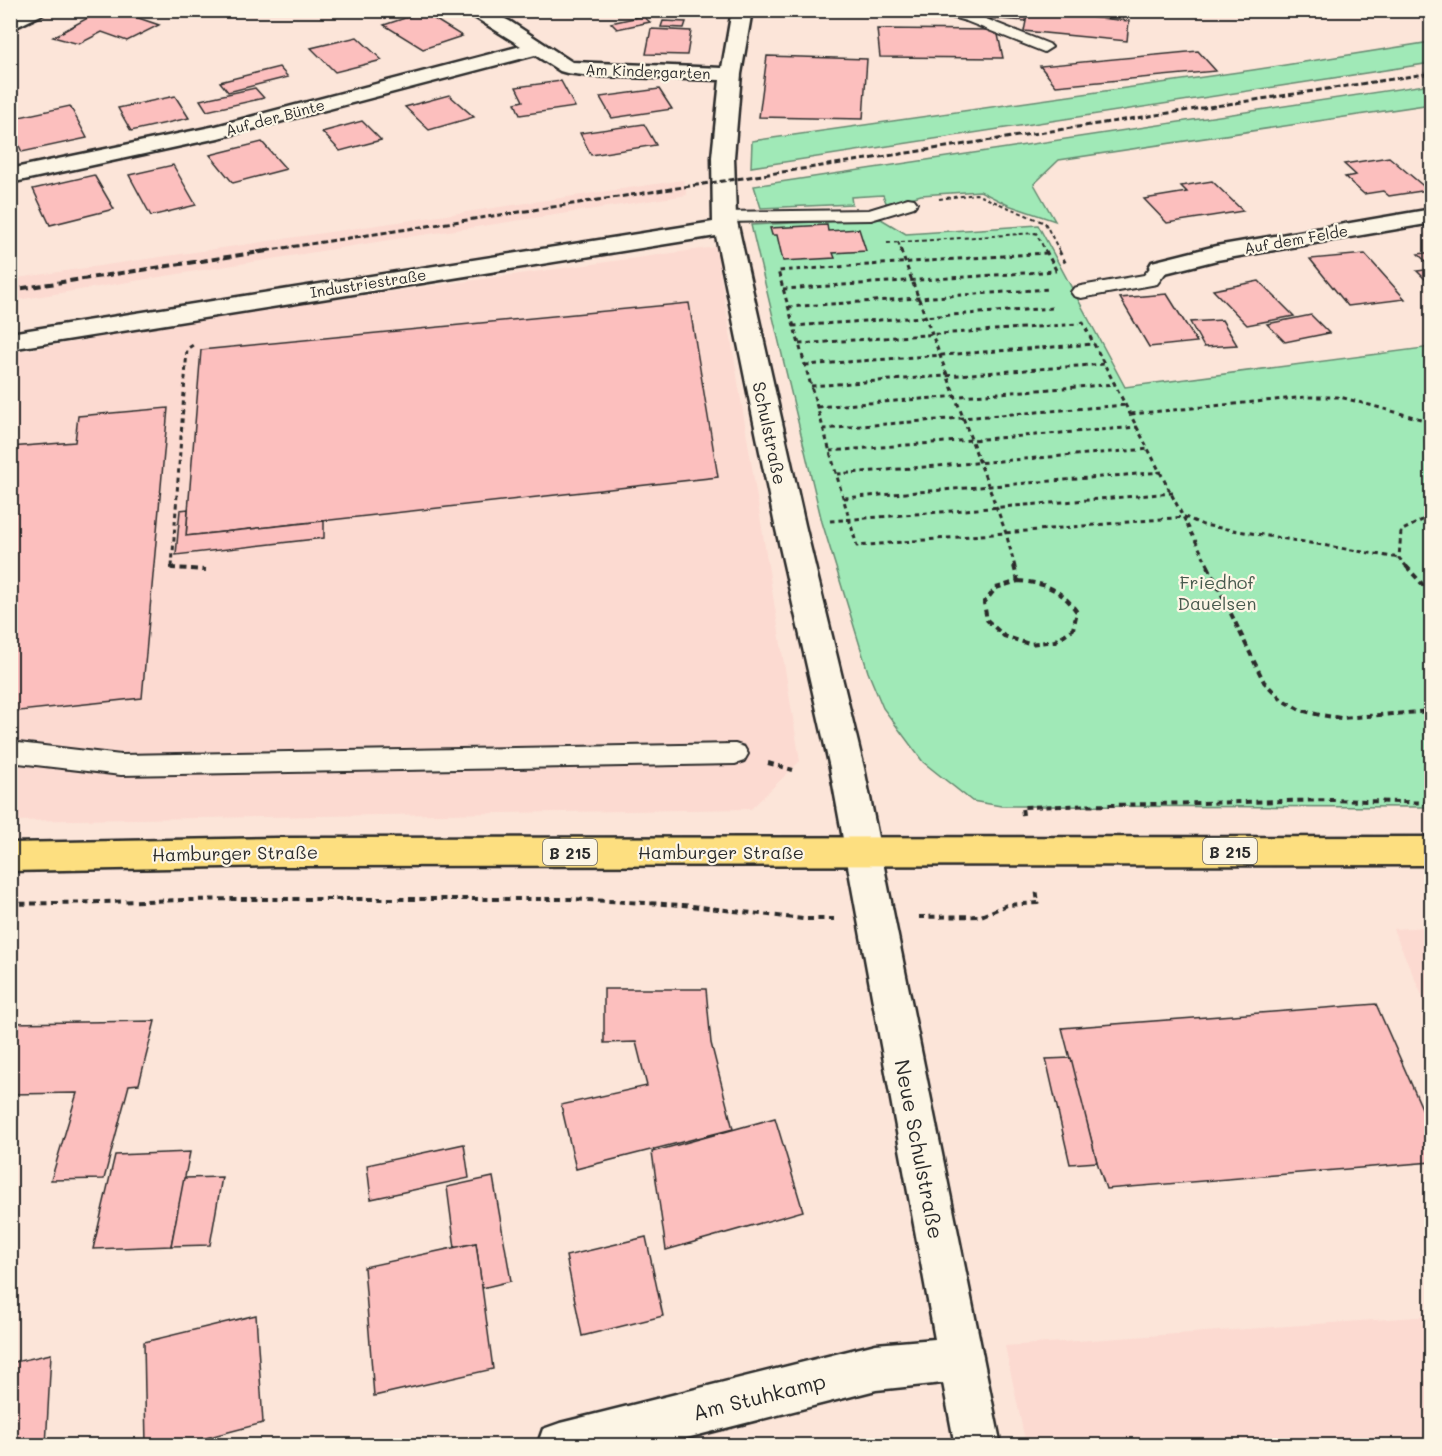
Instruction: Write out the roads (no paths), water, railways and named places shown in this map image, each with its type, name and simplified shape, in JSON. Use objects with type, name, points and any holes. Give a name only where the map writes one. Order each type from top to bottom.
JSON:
[{"type":"main road","name":"Hamburger Straße","points":[[10,857],[276,852],[1431,851]]},
{"type":"street","points":[[10,24],[36,10]]},
{"type":"street","name":"Am Kindergarten","points":[[472,10],[504,26],[567,67],[591,70],[731,74]]},
{"type":"street","name":"Schulstraße","points":[[742,10],[731,74],[723,157],[725,222],[863,851]]},
{"type":"street","name":"Auf der Bünte","points":[[10,176],[218,132],[537,48]]},
{"type":"street","name":"Auf dem Felde","points":[[1161,267],[1216,253],[1431,216]]},
{"type":"street","name":"Industriestraße","points":[[10,341],[725,222]]},
{"type":"street","name":"Neue Schulstraße","points":[[863,851],[978,1446]]},
{"type":"street","name":"Am Stuhkamp","points":[[560,1446],[876,1367],[960,1359]]},
{"type":"lane","points":[[942,10],[971,18],[1044,47]]},
{"type":"lane","points":[[725,222],[871,215],[908,203]]},
{"type":"lane","points":[[1081,292],[1150,280],[1161,267]]},
{"type":"lane","points":[[10,752],[121,765],[735,754]]},
{"type":"railway","points":[[257,252],[1432,73]]},
{"type":"railway","points":[[10,290],[267,251]]},
{"type":"park label","name":"Friedhof Dauelsen","points":[[1217,592]]}]
